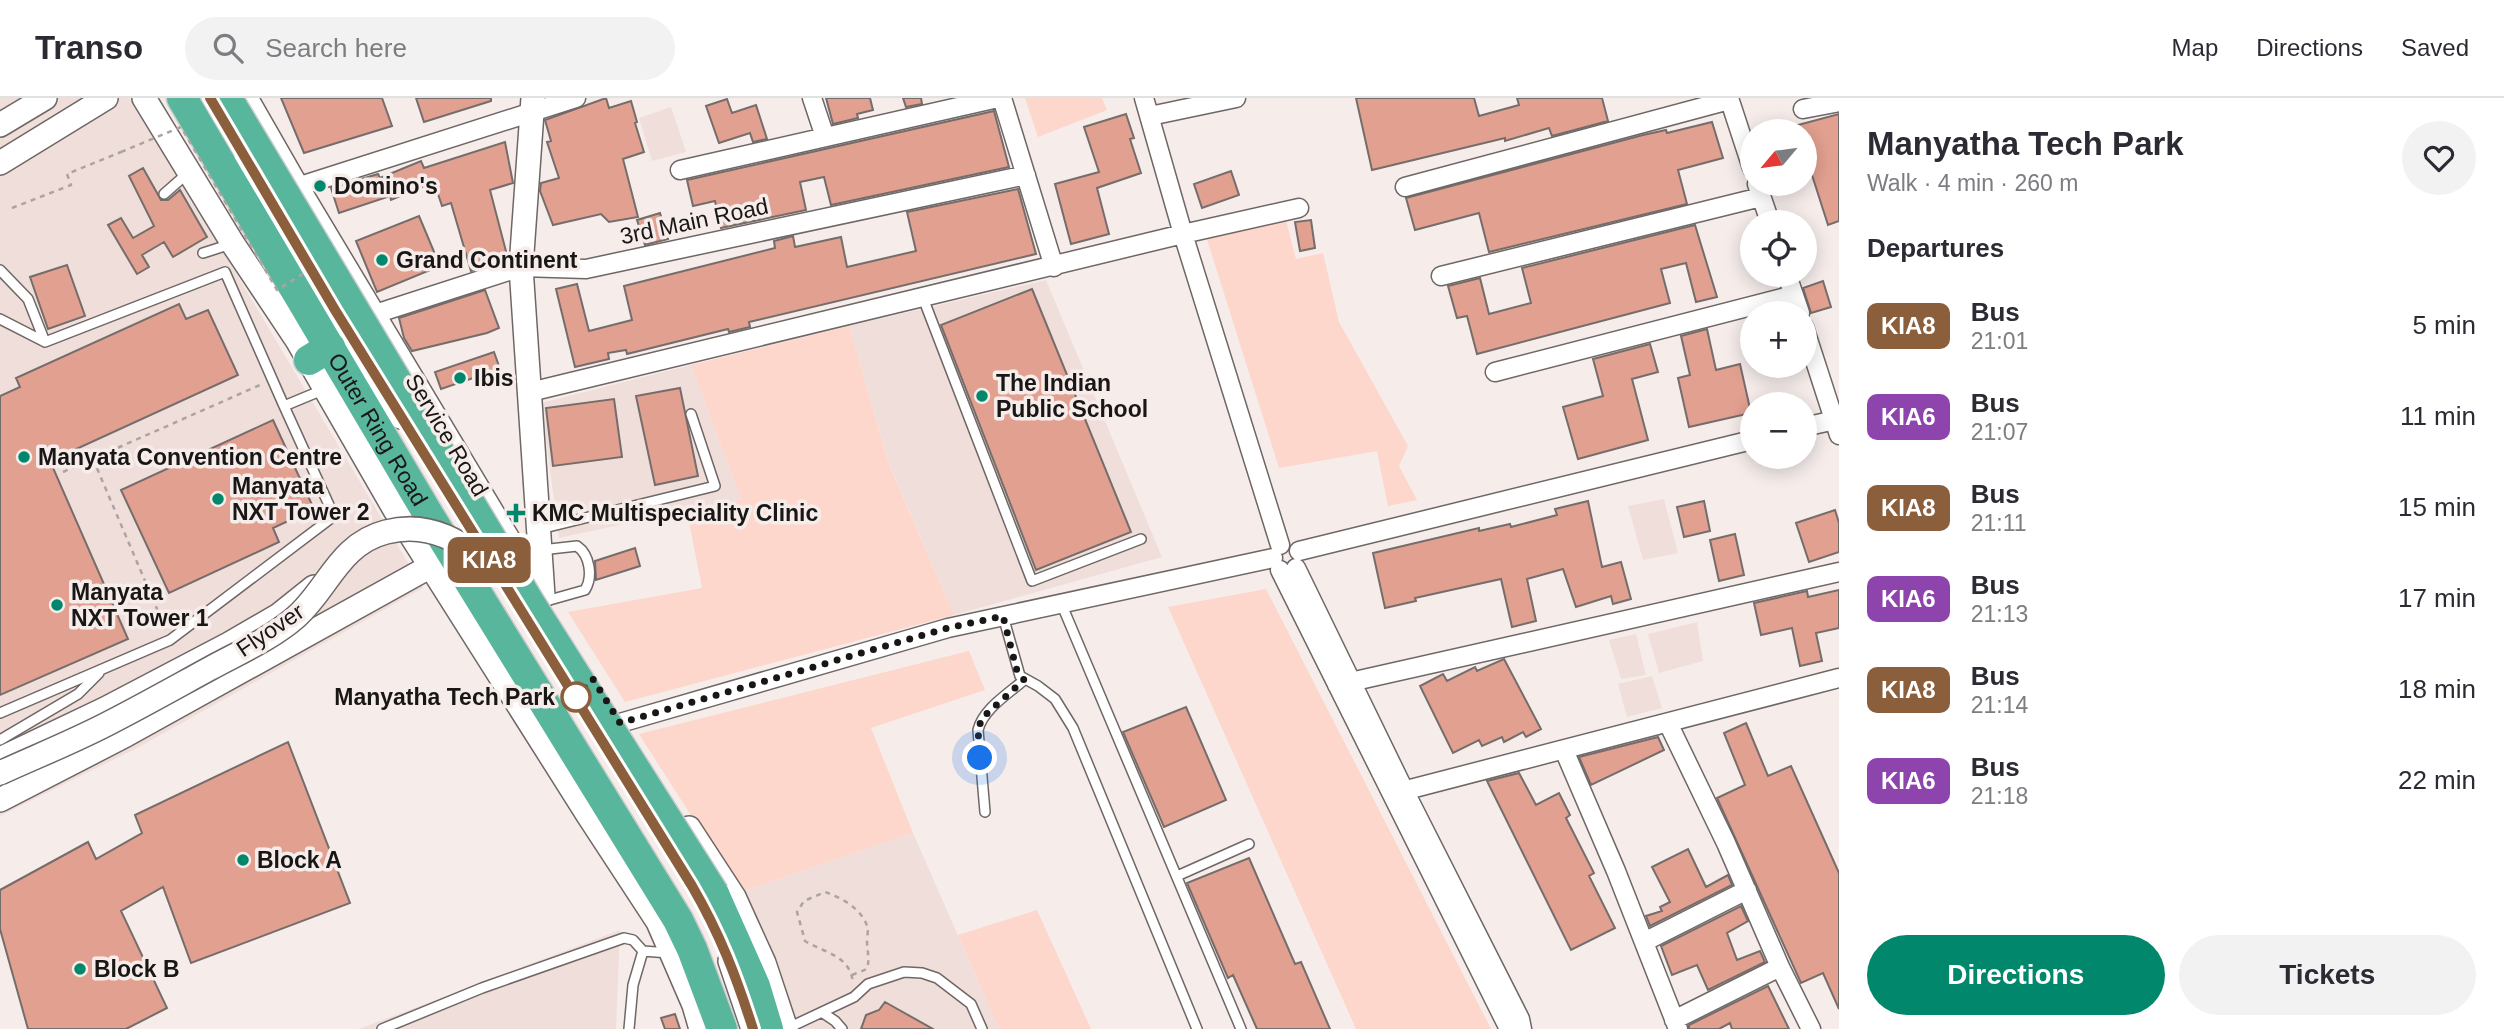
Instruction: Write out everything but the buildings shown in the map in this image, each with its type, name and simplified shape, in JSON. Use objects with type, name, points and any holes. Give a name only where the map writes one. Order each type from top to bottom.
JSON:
[{"type":"highway","name":"Outer Ring Road","points":[[182,98],[319,354],[431,519],[678,920],[682,951],[704,978],[722,1029]]},
{"type":"highway","points":[[227,98],[536,594],[714,894],[755,986],[768,1029]]},
{"type":"street","points":[[0,125],[44,98]]},
{"type":"street","points":[[0,148],[84,98]]},
{"type":"street","points":[[0,163],[106,98]]},
{"type":"street","points":[[144,98],[233,244],[319,354],[326,388],[395,510],[588,815],[658,922],[682,951],[701,1029]]},
{"type":"street","name":"Outer Ring Road","points":[[210,98],[335,310],[699,897],[722,940],[753,1029]]},
{"type":"street","name":"Service Road","points":[[246,98],[536,594],[734,897],[764,963],[786,1029]]},
{"type":"street","points":[[297,187],[532,104],[576,98]]},
{"type":"street","points":[[812,98],[825,137]]},
{"type":"street","points":[[680,170],[1000,98],[1054,267]]},
{"type":"street","points":[[1144,98],[1183,234],[1286,558],[1509,1029]]},
{"type":"street","points":[[1150,116],[1230,99]]},
{"type":"street","points":[[1405,187],[1729,99],[1740,132]]},
{"type":"street","points":[[1803,109],[1839,102]]},
{"type":"street","points":[[532,104],[522,267],[539,540],[536,594]]},
{"type":"street","name":"3rd Main Road","points":[[374,314],[522,267],[586,269],[1026,175]]},
{"type":"street","points":[[1441,276],[1740,195]]},
{"type":"street","points":[[530,392],[1300,208]]},
{"type":"street","points":[[1791,287],[1796,301]]},
{"type":"street","points":[[1495,372],[1794,295]]},
{"type":"street","points":[[1817,366],[1837,427],[1817,427]]},
{"type":"street","points":[[620,723],[935,632],[1062,603],[1286,558],[1740,443]]},
{"type":"street","points":[[0,759],[105,709],[279,615],[320,582],[395,510]]},
{"type":"street","name":"Flyover","points":[[0,773],[109,723],[281,629],[314,599],[349,551],[373,536],[400,529],[437,532],[459,542],[536,594]]},
{"type":"street","points":[[0,800],[126,735],[431,566]]},
{"type":"street","points":[[1344,683],[1839,572]]},
{"type":"street","points":[[1398,792],[1839,678]]},
{"type":"street","points":[[1668,723],[1811,1029]]},
{"type":"street","points":[[1564,750],[1676,1025],[1780,967]]},
{"type":"street","points":[[1398,792],[1520,1019],[1522,1029]]},
{"type":"street","points":[[1644,942],[1747,890]]},
{"type":"lane","points":[[164,194],[190,171]]},
{"type":"lane","points":[[204,253],[233,244]]},
{"type":"lane","points":[[0,270],[28,299],[45,342]]},
{"type":"lane","points":[[0,319],[45,342],[225,272],[334,516],[170,640],[0,713]]},
{"type":"lane","points":[[923,298],[1032,581],[1141,539]]},
{"type":"lane","points":[[284,406],[326,388]]},
{"type":"lane","points":[[539,540],[715,486],[691,414]]},
{"type":"lane","points":[[536,594],[585,590],[590,579],[584,551],[577,546],[539,540]]},
{"type":"lane","points":[[1062,603],[1241,1029]]},
{"type":"lane","points":[[1003,616],[1017,671],[1024,680],[1038,686],[1055,699],[1073,728],[1197,1029]]},
{"type":"lane","points":[[0,740],[78,694],[102,669]]},
{"type":"lane","points":[[985,812],[978,730],[986,714],[1024,680]]},
{"type":"lane","points":[[1177,876],[1249,844]]},
{"type":"lane","points":[[382,1029],[482,988],[624,938],[633,940],[643,951],[682,951]]},
{"type":"lane","points":[[629,1029],[629,1007],[643,951]]},
{"type":"lane","points":[[786,1029],[854,997],[868,984],[904,972],[922,973],[937,978],[971,1004],[982,1029]]},
{"type":"lane","points":[[823,1013],[842,1029]]},
{"type":"path","points":[[12,208],[71,185],[67,174],[181,127],[277,289],[308,271]]},
{"type":"path","points":[[63,472],[272,380]]},
{"type":"path","points":[[93,459],[170,640]]},
{"type":"path","points":[[852,975],[867,969],[870,957],[868,929],[857,911],[841,898],[825,892],[804,901],[797,912],[805,941],[845,962],[852,975],[854,997]]},
{"type":"shaded area","points":[[0,98],[129,98],[161,147],[423,588],[137,748],[0,816]]},
{"type":"shaded area","points":[[1025,98],[1102,98],[1107,110],[1038,137]]},
{"type":"shaded area","points":[[671,107],[686,152],[652,161],[639,118]]},
{"type":"shaded area","points":[[1284,213],[1296,259],[1323,253],[1339,322],[1408,446],[1399,466],[1417,500],[1388,506],[1377,451],[1279,468],[1205,233]]},
{"type":"shaded area","name":"The Indian Public School","points":[[1046,280],[1162,557],[954,615],[890,466],[849,326]]},
{"type":"shaded area","points":[[849,326],[890,467],[954,615],[625,702],[568,612],[702,588],[687,512],[741,499],[691,365]]},
{"type":"shaded area","points":[[691,365],[741,499],[559,538],[541,403]]},
{"type":"shaded area","points":[[1664,499],[1678,553],[1643,560],[1628,506]]},
{"type":"shaded area","points":[[1266,589],[1491,1029],[1356,1029],[1168,607]]},
{"type":"shaded area","points":[[1697,622],[1703,661],[1659,673],[1648,634]]},
{"type":"shaded area","points":[[1636,634],[1646,675],[1621,679],[1609,640]]},
{"type":"shaded area","points":[[969,651],[985,690],[871,728],[913,833],[740,892],[639,734]]},
{"type":"shaded area","points":[[1652,676],[1662,708],[1627,717],[1618,684]]},
{"type":"shaded area","points":[[913,833],[999,1029],[793,1029],[740,892]]},
{"type":"shaded area","points":[[1037,910],[1091,1029],[999,1029],[958,935]]},
{"type":"shaded area","points":[[620,930],[616,1029],[359,1029]]},
{"type":"bus line","name":"KIA8","points":[[210,98],[335,310],[705,908],[722,940],[753,1029]]},
{"type":"place","name":"Domino's","points":[[320,186]]},
{"type":"place","name":"Grand Continent","points":[[382,260]]},
{"type":"place","name":"Ibis","points":[[460,378]]},
{"type":"place","name":"The Indian Public School","points":[[982,396]]},
{"type":"place","name":"Manyata Convention Centre","points":[[24,457]]},
{"type":"place","name":"Manyata NXT Tower 2","points":[[218,499]]},
{"type":"place","name":"KMC Multispeciality Clinic","points":[[516,513]]},
{"type":"place","name":"Manyata NXT Tower 1","points":[[57,605]]},
{"type":"place","name":"Manyatha Tech Park","points":[[576,697]]},
{"type":"place","name":"Block A","points":[[243,860]]},
{"type":"place","name":"Block B","points":[[80,969]]},
{"type":"route","points":[[576,697],[593,679],[620,723],[948,628],[1003,616],[1017,671],[1024,680],[982,718],[978,730],[980,758]]}]
